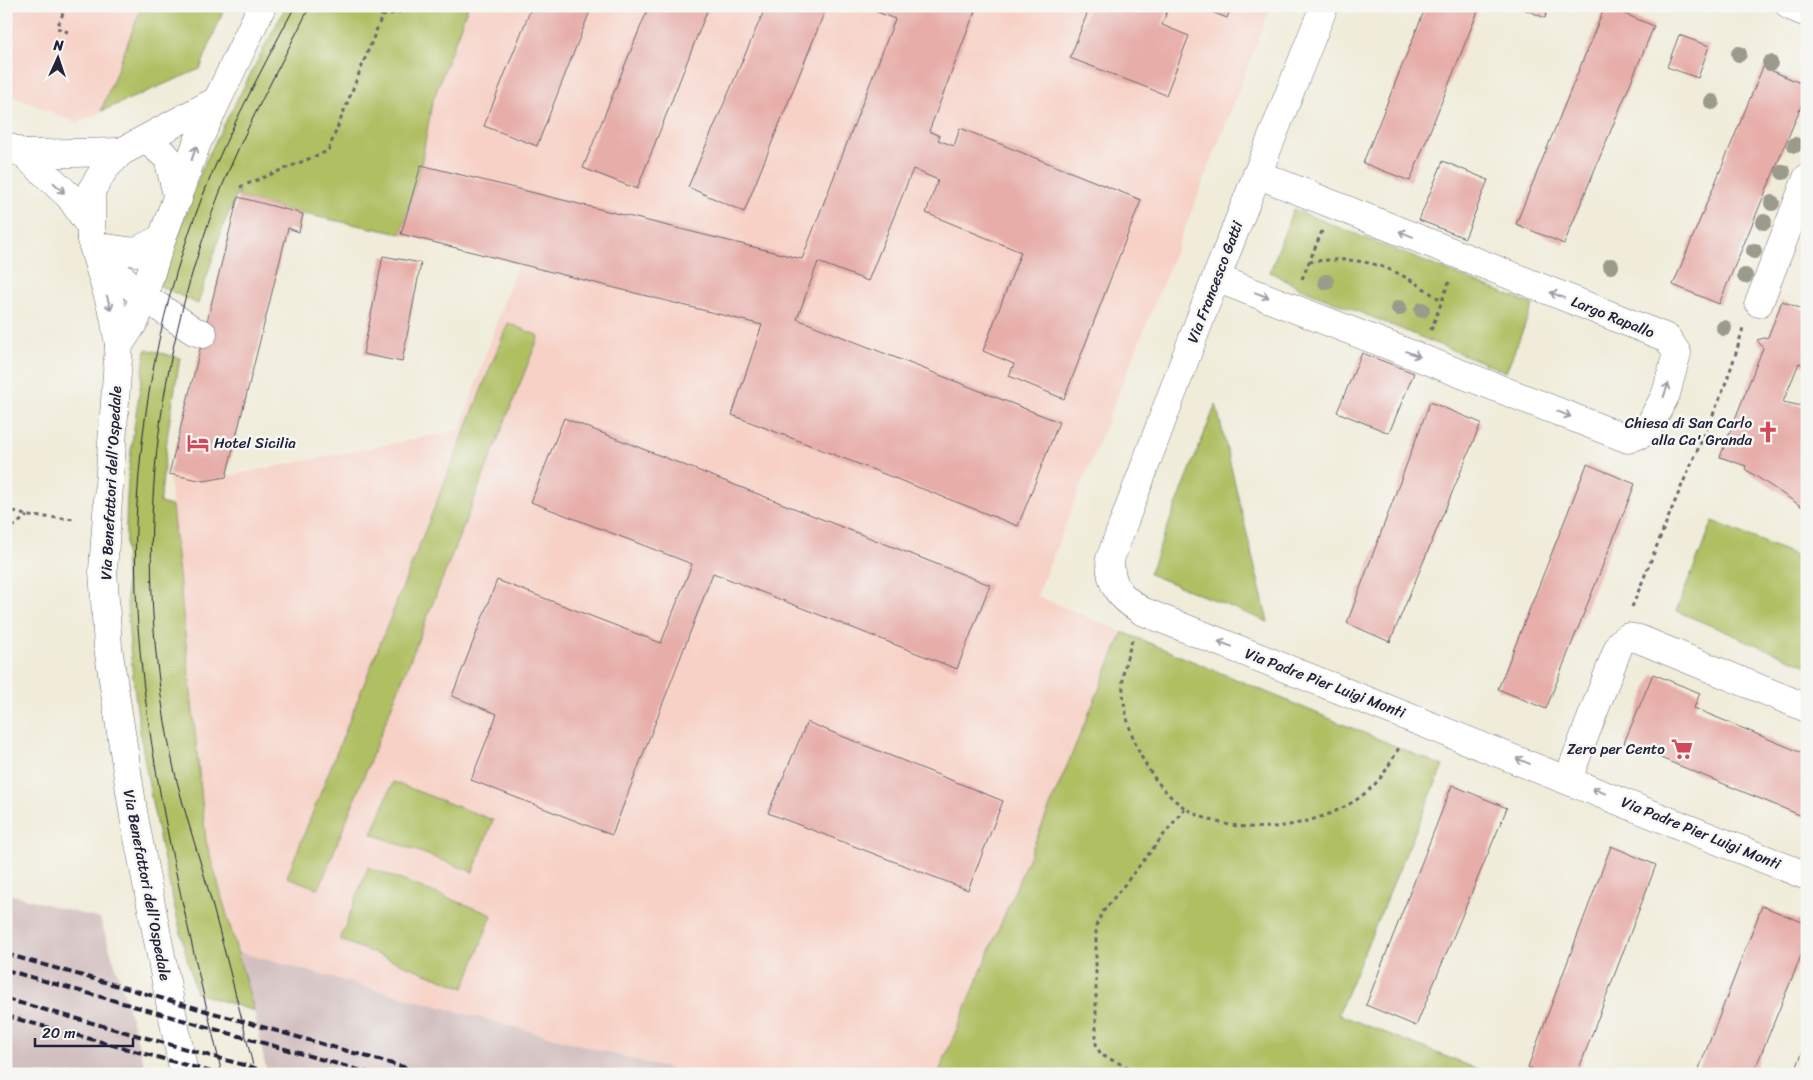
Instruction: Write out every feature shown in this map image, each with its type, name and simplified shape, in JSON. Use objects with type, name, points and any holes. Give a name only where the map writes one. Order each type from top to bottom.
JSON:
[{"type":"street","name":"Via Benefattori dell'Ospedale","points":[[184,1074],[134,817],[108,647],[103,570],[119,345],[136,319],[162,238],[178,199],[197,143],[262,6]]},
{"type":"street","name":"Via Francesco Gatti","points":[[1110,559],[1216,278],[1324,6]]},
{"type":"street","points":[[1790,6],[1807,13]]},
{"type":"street","points":[[119,345],[114,316],[93,237],[91,191],[105,168],[121,152],[216,101]]},
{"type":"street","points":[[146,139],[168,158],[178,199]]},
{"type":"street","points":[[15,150],[121,152]]},
{"type":"street","points":[[15,150],[70,198],[114,271],[143,296],[194,331],[203,334]]},
{"type":"street","name":"Largo Rapallo","points":[[1216,278],[1628,439],[1646,432],[1666,394],[1677,353],[1667,338],[1257,174]]},
{"type":"street","points":[[1752,312],[1807,178]]},
{"type":"street","points":[[93,237],[135,252],[162,238]]},
{"type":"street","name":"Via Padre Pier Luigi Monti","points":[[1110,559],[1110,574],[1121,597],[1142,611],[1568,779],[1807,876]]},
{"type":"street","points":[[1568,779],[1620,643],[1628,637],[1639,639],[1807,708]]},
{"type":"path","points":[[66,6],[57,28],[68,32]]},
{"type":"path","points":[[240,187],[328,150],[382,16],[378,6]]},
{"type":"path","points":[[382,16],[424,6]]},
{"type":"path","points":[[1298,287],[1325,222]]},
{"type":"path","points":[[1309,262],[1330,259],[1358,261],[1385,266],[1411,279],[1442,301]]},
{"type":"path","points":[[1430,332],[1450,280]]},
{"type":"path","points":[[1629,614],[1688,470],[1714,417],[1752,312]]},
{"type":"path","points":[[6,508],[27,516],[83,520]]},
{"type":"path","points":[[6,532],[27,516]]},
{"type":"path","points":[[1132,636],[1123,676],[1124,711],[1131,736],[1162,787],[1185,808],[1213,821],[1244,827],[1280,827],[1320,818],[1351,804],[1376,783],[1402,742]]},
{"type":"path","points":[[1143,1074],[1101,1055],[1096,1044],[1096,926],[1102,913],[1185,808]]},
{"type":"shaded area","points":[[6,6],[225,6],[200,69],[77,123],[6,93]]},
{"type":"shaded area","points":[[468,6],[1271,6],[1199,193],[1037,596],[1123,632],[938,1074],[688,1074],[238,952],[206,841],[169,474],[204,481],[460,430],[517,264],[401,234],[421,165],[432,103]]},
{"type":"shaded area","points":[[6,893],[100,919],[122,986],[146,1071],[144,1074],[6,1074]]},
{"type":"shaded area","points":[[238,952],[688,1074],[267,1074],[254,1011]]},
{"type":"green space","points":[[142,6],[225,6],[200,69],[101,111]]},
{"type":"green space","points":[[286,6],[468,6],[432,103],[421,165],[401,234],[303,214],[238,197],[239,189],[223,226],[198,304],[160,286],[201,171]]},
{"type":"green space","points":[[1293,209],[1533,305],[1506,372],[1298,287],[1270,272]]},
{"type":"green space","points":[[508,323],[539,336],[319,889],[287,877]]},
{"type":"green space","points":[[146,349],[180,358],[168,431],[160,503],[172,506],[206,841],[254,1011],[196,993],[165,865],[140,734],[132,668],[127,601],[126,535],[129,469]]},
{"type":"green space","points":[[1216,404],[1268,622],[1149,574]]},
{"type":"green space","points":[[1713,521],[1807,560],[1807,666],[1676,611]]},
{"type":"green space","points":[[1123,632],[1443,766],[1338,1014],[1490,1074],[938,1074]]},
{"type":"green space","points":[[393,782],[493,820],[473,872],[372,834]]},
{"type":"green space","points":[[368,867],[492,915],[464,988],[340,940]]},
{"type":"building","points":[[532,6],[592,6],[537,146],[484,126]]},
{"type":"building","points":[[649,6],[709,6],[637,189],[583,168]]},
{"type":"building","points":[[766,6],[827,6],[744,212],[688,187]]},
{"type":"building","points":[[862,6],[977,6],[929,131],[940,136],[938,140],[954,146],[960,128],[1141,200],[1064,399],[1009,376],[1014,364],[983,351],[1021,252],[926,213],[938,180],[913,169],[868,281],[818,262],[797,319],[1059,422],[1018,526],[732,415],[762,325],[401,234],[421,165],[802,259],[895,19]]},
{"type":"building","points":[[1090,6],[1169,6],[1162,25],[1189,36],[1166,95],[1070,58]]},
{"type":"building","points":[[1197,6],[1232,6],[1227,18]]},
{"type":"building","points":[[1426,6],[1480,6],[1410,181],[1363,163]]},
{"type":"building","points":[[1517,6],[1549,6],[1545,18]]},
{"type":"building","points":[[1605,6],[1654,26],[1564,244],[1516,224]]},
{"type":"building","points":[[1679,35],[1709,46],[1698,78],[1667,67]]},
{"type":"building","points":[[1763,67],[1807,86],[1807,92],[1719,304],[1673,285]]},
{"type":"building","points":[[1443,161],[1488,180],[1465,238],[1419,220]]},
{"type":"building","points":[[238,197],[303,214],[299,232],[288,228],[226,477],[204,481],[169,474]]},
{"type":"building","points":[[383,256],[421,263],[402,362],[363,354]]},
{"type":"building","name":"Chiesa di San Carlo alla Ca' Granda","points":[[1782,301],[1807,311],[1807,366],[1799,363],[1783,402],[1807,407],[1807,510],[1745,469],[1746,466],[1720,457],[1763,348],[1757,340],[1768,337]]},
{"type":"building","points":[[1362,353],[1414,373],[1389,433],[1337,412]]},
{"type":"building","points":[[1430,402],[1481,423],[1390,642],[1347,623]]},
{"type":"building","points":[[564,418],[990,585],[957,669],[713,573],[612,835],[471,780],[497,714],[452,696],[497,580],[661,643],[692,564],[531,502]]},
{"type":"building","points":[[1587,464],[1635,484],[1546,709],[1498,689]]},
{"type":"building","points":[[1653,674],[1700,693],[1694,708],[1807,755],[1807,818],[1624,743]]},
{"type":"building","points":[[807,722],[1003,801],[968,890],[768,813]]},
{"type":"building","points":[[1452,785],[1507,808],[1416,1026],[1366,1005]]},
{"type":"building","points":[[1611,846],[1656,865],[1577,1074],[1542,1074],[1528,1067]]},
{"type":"building","points":[[1762,906],[1807,924],[1807,941],[1753,1074],[1697,1074]]},
{"type":"building","points":[[1807,1041],[1807,1074],[1794,1074]]},
{"type":"tram line","points":[[222,1074],[168,835],[147,714],[136,593],[137,500],[141,454],[155,362],[165,316],[191,227],[213,170],[295,6]]},
{"type":"tram line","points":[[255,1074],[220,932],[182,801],[170,750],[159,680],[153,610],[151,540],[155,470],[163,401],[177,332],[195,264],[228,172],[310,6]]},
{"type":"railway","points":[[6,954],[428,1074]]},
{"type":"railway","points":[[6,970],[373,1074]]},
{"type":"railway","points":[[6,999],[276,1074]]},
{"type":"railway","points":[[6,1016],[219,1074]]},
{"type":"place","name":"Chiesa di San Carlo alla Ca' Granda","points":[[1768,432]]},
{"type":"place","name":"Hotel Sicilia","points":[[198,443]]},
{"type":"place","name":"Zero per Cento","points":[[1682,749]]}]
